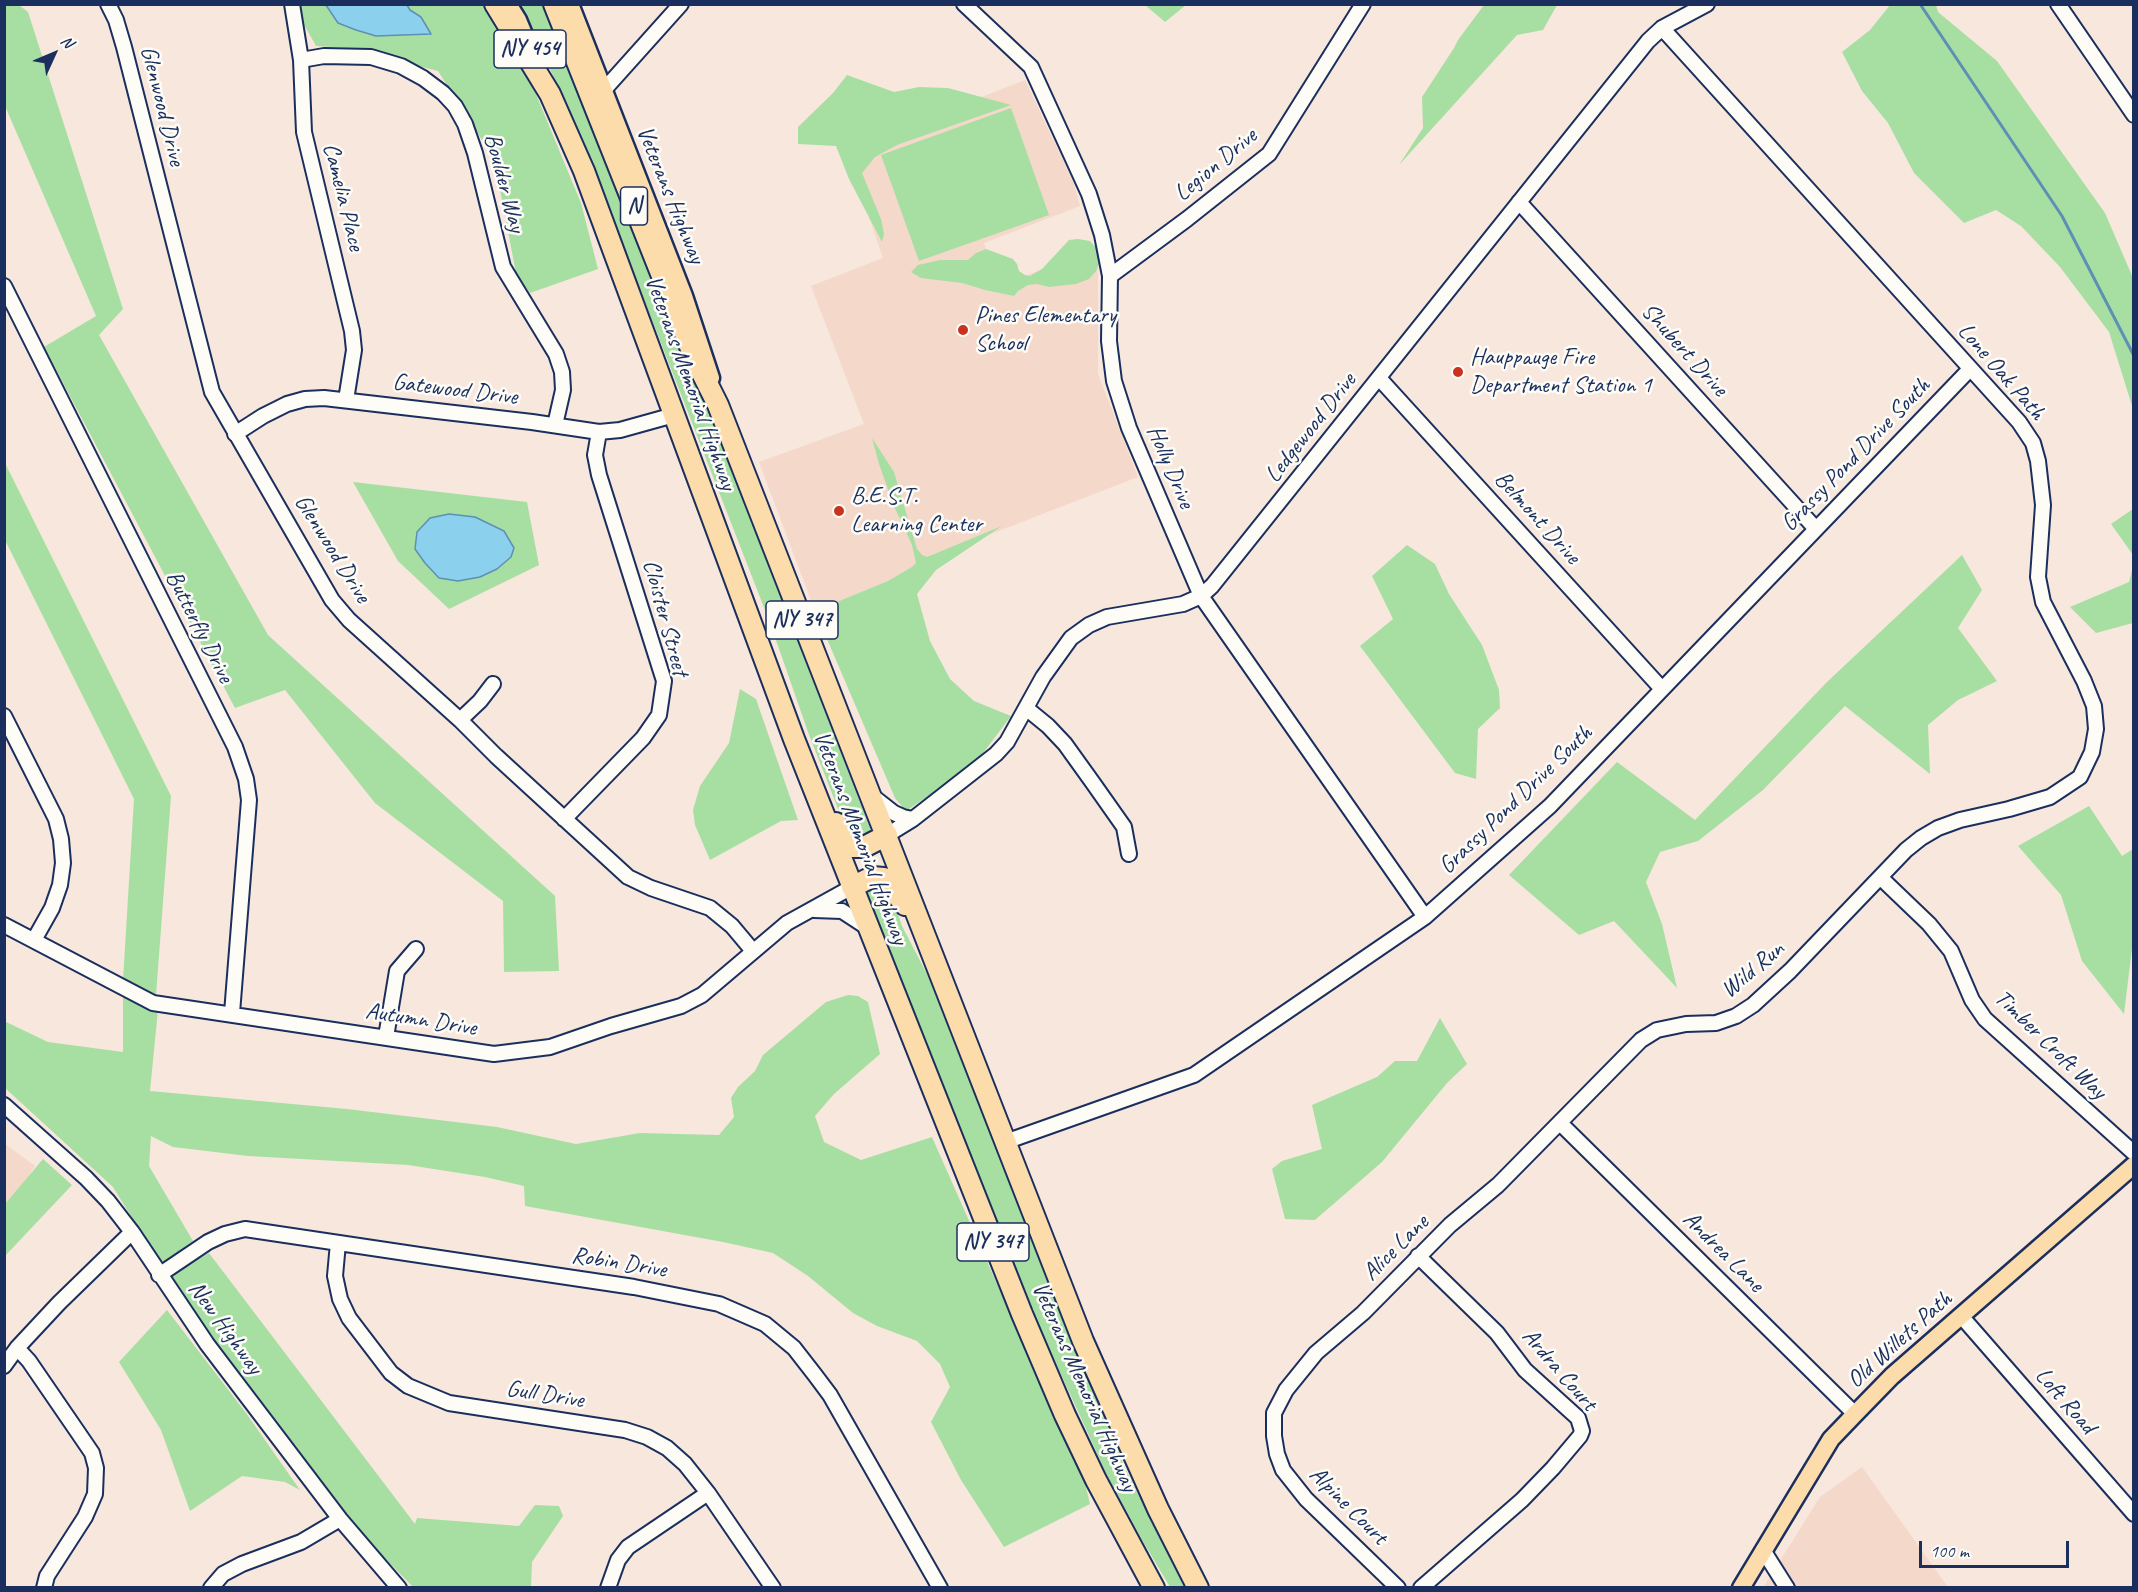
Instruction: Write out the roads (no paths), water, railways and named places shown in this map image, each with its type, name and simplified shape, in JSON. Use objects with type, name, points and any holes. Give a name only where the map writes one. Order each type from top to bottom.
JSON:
[{"type":"highway","name":"Veterans Memorial Highway","points":[[495,4],[550,94],[601,213],[808,774],[1050,1382],[1096,1480],[1154,1587]]},
{"type":"highway","name":"N","points":[[554,4],[695,359],[718,405]]},
{"type":"highway","name":"Veterans Memorial Highway","points":[[718,405],[1097,1375],[1158,1509],[1198,1587]]},
{"type":"highway","points":[[808,774],[844,838],[851,846],[864,847],[887,835]]},
{"type":"highway","points":[[852,887],[872,877],[884,878],[925,934]]},
{"type":"main road","name":"NY 454","points":[[508,4],[518,20],[550,94]]},
{"type":"main road","name":"Veterans Highway","points":[[570,4],[684,296],[705,355],[718,405]]},
{"type":"main road","name":"Old Willets Path","points":[[1741,1587],[1831,1439],[1854,1414],[1892,1376],[2133,1166]]},
{"type":"street","name":"Glenwood Drive","points":[[108,4],[116,20],[124,47],[212,392],[332,600],[349,620],[460,720],[628,878],[710,908],[732,926],[753,951]]},
{"type":"street","name":"Camelia Place","points":[[292,4],[301,60],[304,132],[352,331],[354,350],[346,400]]},
{"type":"street","points":[[603,91],[681,4]]},
{"type":"street","name":"Legion Drive","points":[[1110,276],[1269,154],[1363,4]]},
{"type":"street","name":"Ledgewood Drive","points":[[887,835],[913,819],[996,754],[1007,742],[1055,658],[1071,638],[1089,625],[1107,617],[1183,604],[1201,596],[1226,572],[1648,41],[1662,28],[1707,4]]},
{"type":"street","points":[[2058,4],[2133,115]]},
{"type":"street","name":"Holly Drive","points":[[973,7],[1031,67],[1089,194],[1102,235],[1110,276],[1109,341],[1114,381],[1133,438],[1201,596],[1425,917]]},
{"type":"street","name":"Lone Oak Path","points":[[1662,28],[2019,422],[2033,443],[2038,461],[2042,495],[2039,585],[2043,602],[2094,706],[2096,729],[2092,752],[2080,777],[2050,797],[1960,820]]},
{"type":"street","name":"Boulder Way","points":[[301,60],[324,56],[371,57],[401,66],[423,78],[443,93],[455,106],[465,124],[475,153],[502,267],[556,354],[562,372],[562,390],[555,426]]},
{"type":"street","name":"Shubert Drive","points":[[1519,202],[1816,529]]},
{"type":"street","name":"Butterfly Drive","points":[[4,286],[235,747],[246,779],[249,800],[232,1013]]},
{"type":"street","name":"Grassy Pond Drive South","points":[[1005,1143],[1194,1075],[1425,917],[1550,806],[1970,369]]},
{"type":"street","name":"Belmont Drive","points":[[1379,378],[1662,688]]},
{"type":"street","name":"Gatewood Drive","points":[[236,434],[263,416],[287,404],[305,399],[324,398],[599,432],[620,430],[675,415]]},
{"type":"street","name":"Cloister Street","points":[[564,819],[643,738],[659,715],[664,681],[599,475],[595,455],[599,432]]},
{"type":"street","points":[[460,720],[480,701],[493,684]]},
{"type":"street","points":[[1026,708],[1065,744],[1106,801],[1124,827],[1129,854]]},
{"type":"street","points":[[4,716],[56,819],[61,839],[63,863],[60,885],[52,908],[34,940]]},
{"type":"street","points":[[869,793],[894,813],[903,818],[913,819]]},
{"type":"street","name":"Wild Run","points":[[1560,1123],[1641,1040],[1657,1030],[1686,1024],[1716,1023],[1736,1016],[1753,1005],[1790,971],[1906,850],[1938,828],[1960,820]]},
{"type":"street","name":"Timber Croft Way","points":[[1881,878],[1929,924],[1951,951],[1972,1000],[1985,1019],[2133,1153]]},
{"type":"street","name":"Autumn Drive","points":[[4,925],[153,1003],[494,1054],[550,1047],[681,1006],[702,995],[787,923],[852,887]]},
{"type":"street","points":[[812,910],[842,911],[868,928]]},
{"type":"street","points":[[386,1037],[397,970],[416,949]]},
{"type":"street","name":"New Highway","points":[[4,1105],[86,1178],[108,1201],[132,1232],[207,1344],[340,1519],[399,1587]]},
{"type":"street","name":"Alice Lane","points":[[1274,1413],[1286,1390],[1316,1353],[1363,1312],[1450,1225],[1498,1185],[1560,1123]]},
{"type":"street","name":"Andrea Lane","points":[[1560,1123],[1854,1414]]},
{"type":"street","name":"Robin Drive","points":[[159,1275],[208,1242],[225,1234],[245,1229],[634,1287],[719,1304],[765,1324],[794,1348],[830,1395],[940,1587]]},
{"type":"street","points":[[4,1366],[17,1348],[59,1303],[132,1232]]},
{"type":"street","name":"Gull Drive","points":[[338,1243],[335,1276],[340,1299],[350,1318],[392,1373],[408,1386],[450,1403],[625,1430],[647,1437],[667,1448],[685,1464],[708,1492],[773,1587]]},
{"type":"street","name":"Ardra Court","points":[[1418,1256],[1497,1333],[1525,1370],[1578,1418],[1582,1431],[1553,1468],[1522,1500],[1421,1587]]},
{"type":"street","name":"Loft Road","points":[[1962,1317],[2133,1514]]},
{"type":"street","points":[[17,1348],[29,1361],[92,1453],[96,1468],[95,1494],[86,1517],[47,1576],[44,1587]]},
{"type":"street","name":"Alpine Court","points":[[1274,1413],[1274,1436],[1283,1470],[1293,1484],[1398,1587]]},
{"type":"street","points":[[608,1587],[618,1560],[628,1547],[708,1492]]},
{"type":"street","points":[[211,1587],[223,1574],[242,1564],[301,1542],[340,1519]]},
{"type":"street","points":[[1763,1550],[1787,1587]]},
{"type":"water","points":[[326,5],[407,5],[410,10],[421,17],[431,34],[376,36],[338,23]]},
{"type":"water","points":[[449,514],[475,517],[504,531],[514,548],[511,557],[497,569],[480,577],[458,581],[439,578],[415,549],[417,532],[430,518]]},
{"type":"waterway","points":[[1920,4],[2062,216],[2134,356]]},
{"type":"place","name":"Pines Elementary School","points":[[963,330]]},
{"type":"place","name":"Hauppauge Fire Department Station 1","points":[[1458,372]]},
{"type":"place","name":"B.E.S.T. Learning Center","points":[[839,511]]}]
